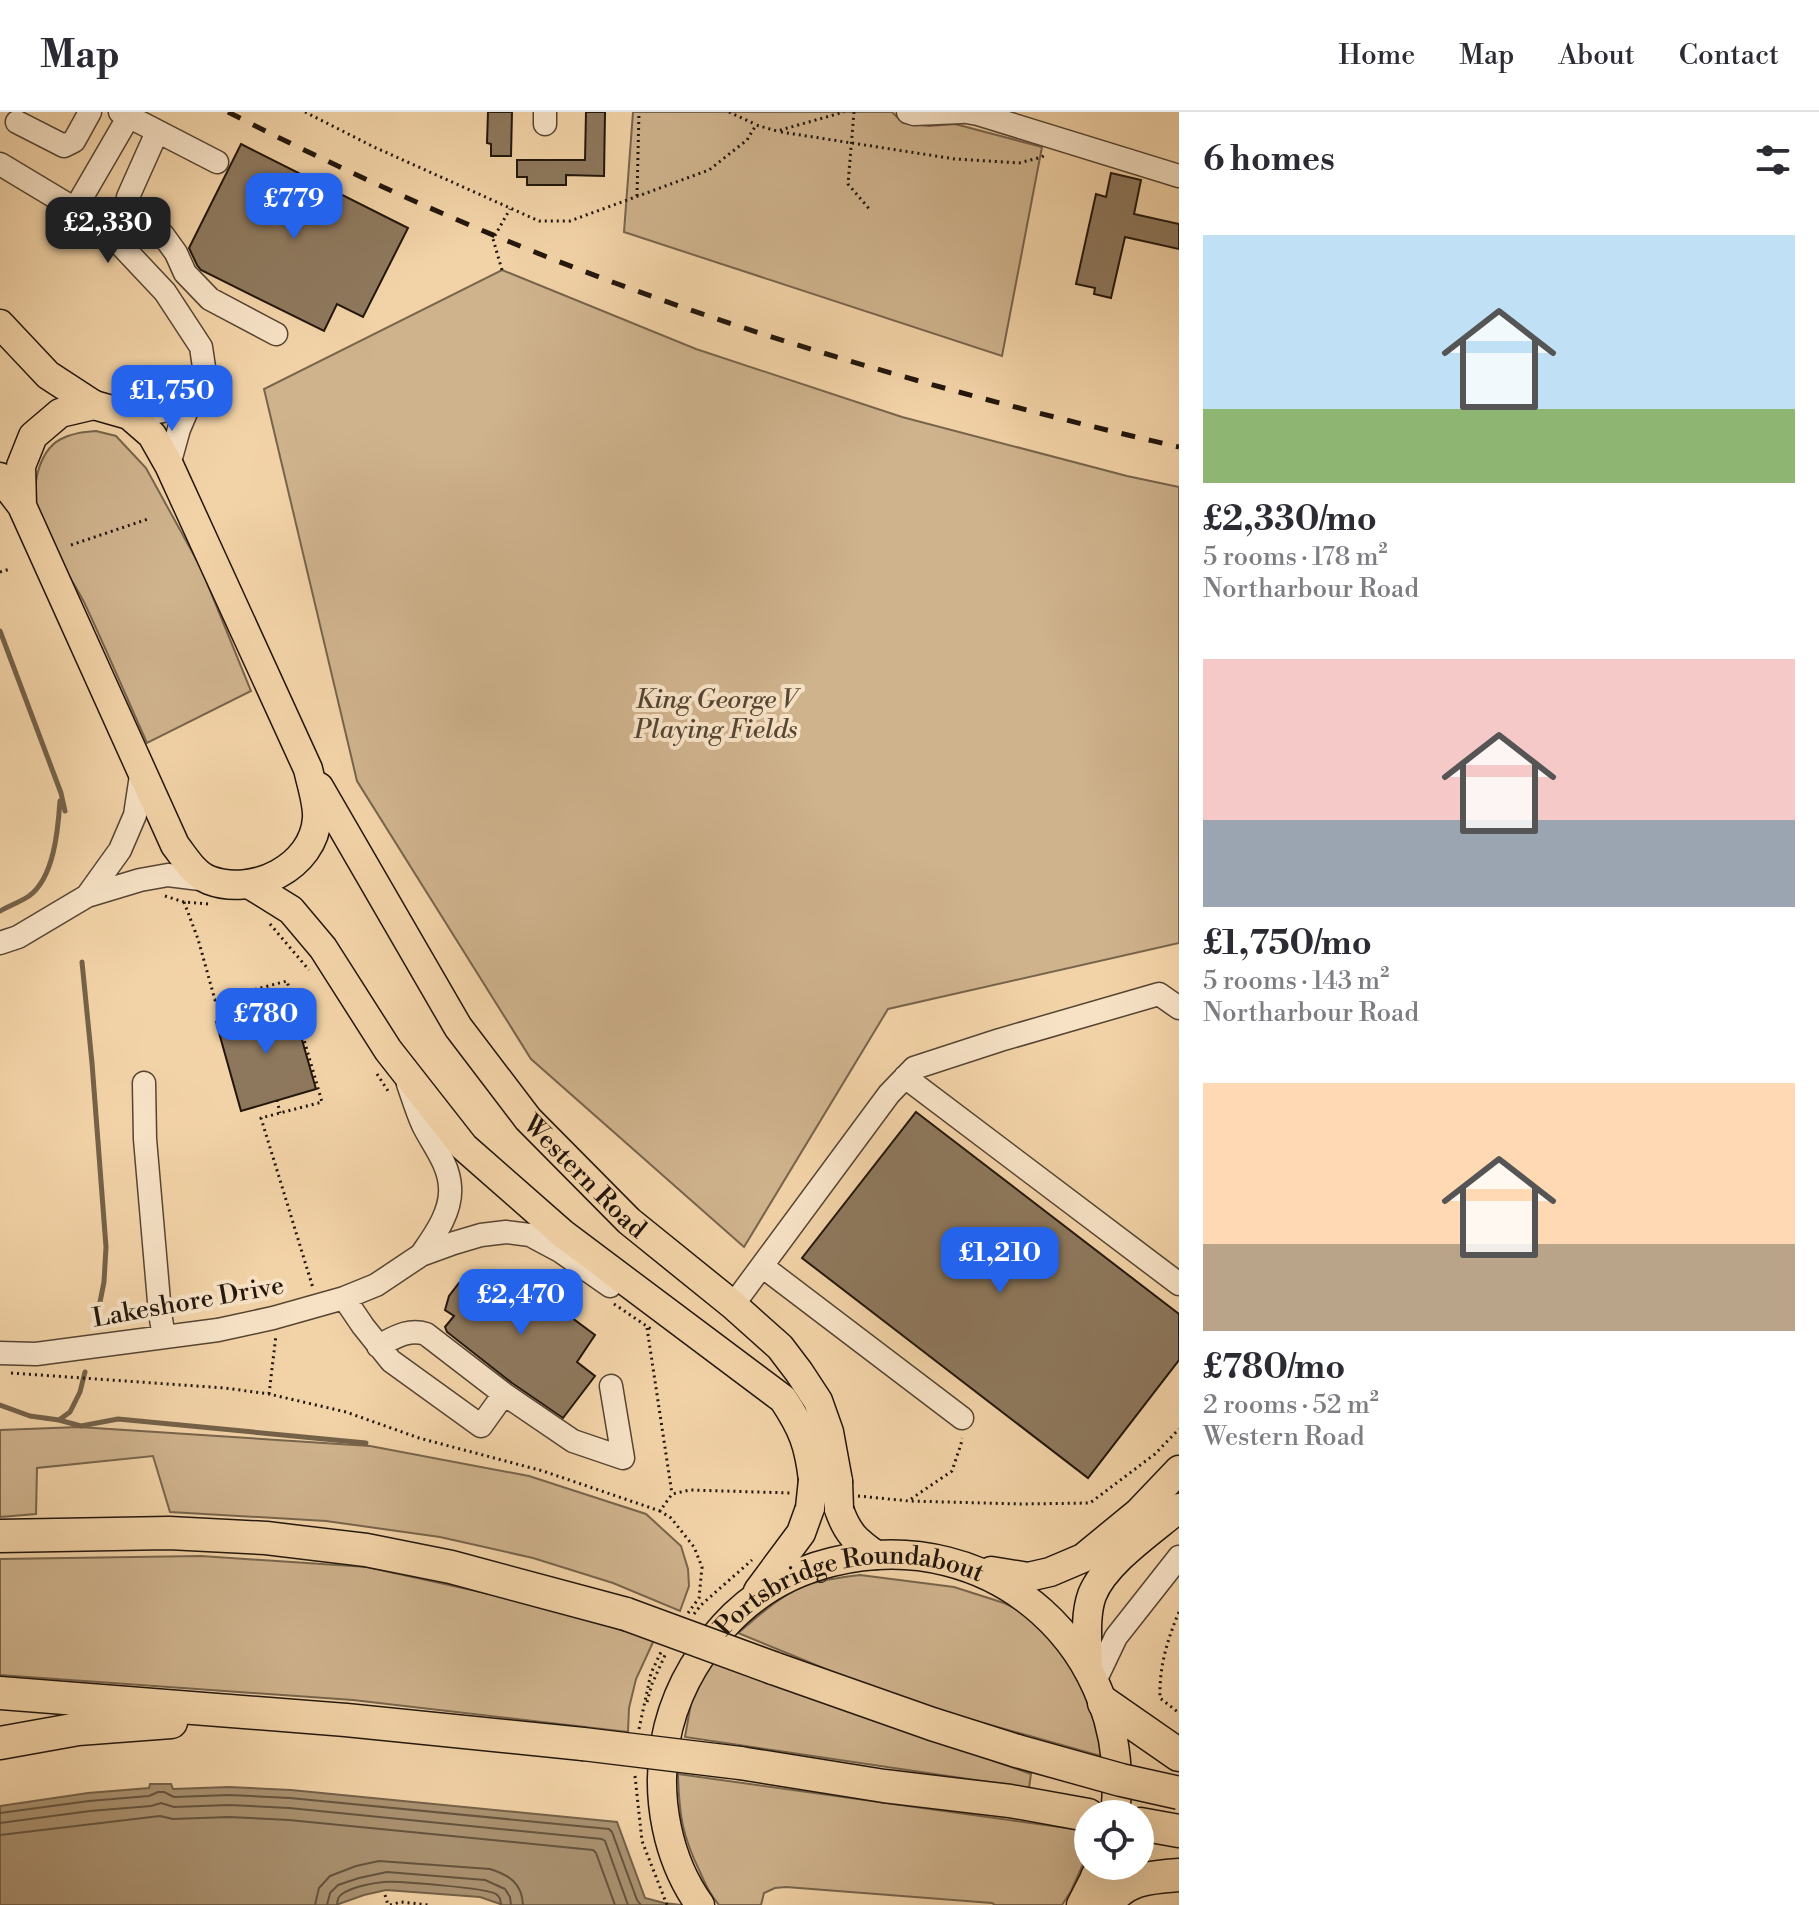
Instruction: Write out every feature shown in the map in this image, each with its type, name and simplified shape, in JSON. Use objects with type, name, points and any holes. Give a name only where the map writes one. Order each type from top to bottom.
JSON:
[{"type":"highway","points":[[0,1536],[169,1533],[266,1538],[366,1550],[451,1567],[626,1614],[932,1724],[1017,1751],[1179,1793]]},
{"type":"highway","points":[[0,1548],[95,1534]]},
{"type":"highway","points":[[1096,1684],[1179,1755]]},
{"type":"highway","points":[[0,1693],[346,1720],[583,1744],[740,1763],[1074,1812]]},
{"type":"highway","points":[[0,1743],[78,1729],[206,1720],[346,1720]]},
{"type":"highway","points":[[1154,1827],[1179,1831]]},
{"type":"highway","points":[[1154,1864],[1179,1863]]},
{"type":"highway","points":[[1102,1883],[1113,1896],[1125,1885],[1143,1879],[1179,1875]]},
{"type":"main road","points":[[0,324],[48,375],[94,405],[129,415],[152,435],[169,465],[308,769],[317,817],[309,846],[298,860],[275,876],[249,884],[227,884],[211,892],[191,868],[175,845],[22,506],[0,477]]},
{"type":"main road","points":[[22,506],[21,466],[33,436],[60,413],[94,405]]},
{"type":"main road","name":"Western Road","points":[[308,769],[458,1027],[528,1119],[629,1221],[780,1347],[818,1401],[829,1432],[824,1494]]},
{"type":"main road","name":"Western Road","points":[[249,884],[291,910],[323,948],[403,1071],[464,1147],[563,1234],[783,1399],[797,1420],[824,1494],[857,1541],[876,1555]]},
{"type":"main road","points":[[966,1567],[1028,1577],[1050,1572],[1083,1558],[1139,1512],[1179,1470]]},
{"type":"main road","points":[[750,1601],[801,1533],[824,1494]]},
{"type":"main road","points":[[1096,1684],[1089,1615],[1092,1597],[1100,1580],[1179,1508]]},
{"type":"main road","name":"Portsbridge Roundabout","points":[[680,1900],[677,1863],[667,1830],[662,1793],[663,1757],[675,1705],[695,1664],[710,1641],[750,1601],[783,1580],[813,1567],[857,1556],[923,1556],[966,1567],[1007,1586],[1057,1626],[1096,1684],[1115,1742],[1118,1770],[1116,1800]]},
{"type":"main road","points":[[1081,1905],[1102,1883]]},
{"type":"street","points":[[17,122],[64,146],[74,141],[90,112]]},
{"type":"street","points":[[908,112],[978,114],[1179,176]]},
{"type":"street","points":[[75,209],[124,114],[217,162]]},
{"type":"street","points":[[157,132],[128,197],[129,209],[163,235],[185,273],[210,299],[276,334]]},
{"type":"street","points":[[0,164],[75,209],[117,241],[165,292],[201,347],[205,374],[179,429],[169,465]]},
{"type":"street","points":[[129,415],[174,409],[194,394]]},
{"type":"street","points":[[87,896],[120,850],[135,815],[142,769]]},
{"type":"street","points":[[0,943],[18,937],[87,896],[140,880],[168,875],[211,892]]},
{"type":"street","points":[[733,1305],[889,1094],[914,1068],[985,1044],[1159,994],[1179,1008]]},
{"type":"street","points":[[403,1071],[422,1123],[441,1157],[450,1187],[439,1229],[421,1255]]},
{"type":"street","points":[[905,1077],[1179,1284]]},
{"type":"street","points":[[144,1083],[145,1139],[164,1337]]},
{"type":"street","points":[[421,1255],[481,1235],[506,1232],[530,1235],[560,1251],[663,1322],[708,1341]]},
{"type":"street","name":"Lakeshore Drive","points":[[4,1362],[36,1354],[218,1330],[273,1318],[344,1298],[376,1285],[421,1255]]},
{"type":"street","points":[[762,1266],[962,1418]]},
{"type":"street","points":[[344,1298],[385,1354],[481,1426],[504,1394]]},
{"type":"street","points":[[385,1354],[402,1334],[416,1330],[426,1334],[504,1394],[573,1441],[623,1458],[611,1386]]},
{"type":"street","points":[[1096,1684],[1116,1637],[1179,1557]]},
{"type":"path","points":[[305,112],[374,147],[539,221],[570,221],[709,170],[747,140],[756,125]]},
{"type":"path","points":[[637,196],[639,112]]},
{"type":"path","points":[[729,112],[777,131],[955,159],[1019,163],[1042,157],[1063,141]]},
{"type":"path","points":[[777,131],[844,112]]},
{"type":"path","points":[[854,112],[848,184],[871,211]]},
{"type":"path","points":[[502,270],[493,239],[510,209]]},
{"type":"path","points":[[71,545],[148,519]]},
{"type":"path","points":[[0,572],[10,569]]},
{"type":"path","points":[[140,880],[147,891],[184,902],[211,892]]},
{"type":"path","points":[[184,902],[215,1000],[287,981],[322,1102],[261,1118],[314,1292]]},
{"type":"path","points":[[264,918],[314,977]]},
{"type":"path","points":[[370,1064],[395,1101]]},
{"type":"path","points":[[277,1100],[280,1113]]},
{"type":"path","points":[[647,1327],[672,1494],[690,1490],[824,1494],[909,1501],[1090,1503],[1155,1454],[1179,1429]]},
{"type":"path","points":[[269,1394],[276,1331]]},
{"type":"path","points":[[4,1362],[16,1375],[225,1388],[269,1394],[346,1412],[419,1438],[543,1471],[660,1511]]},
{"type":"path","points":[[909,1501],[952,1471],[961,1444],[962,1418]]},
{"type":"path","points":[[1179,1612],[1159,1677],[1160,1698],[1179,1713]]},
{"type":"path","points":[[385,1895],[389,1905],[401,1902],[429,1905]]},
{"type":"green space","points":[[633,112],[892,112],[903,123],[929,126],[955,124],[1042,147],[1002,356],[624,232]]},
{"type":"green space","name":"King George V Playing Fields","points":[[502,270],[696,349],[902,417],[1179,487],[1179,943],[888,1009],[744,1247],[531,1059],[357,781],[264,389]]},
{"type":"green space","points":[[96,431],[116,436],[146,468],[201,568],[251,691],[147,743],[84,602],[49,543],[36,512],[37,476],[40,464],[52,445],[65,437]]},
{"type":"green space","points":[[79,1427],[370,1446],[529,1476],[646,1514],[681,1546],[689,1586],[680,1611],[613,1583],[533,1558],[440,1537],[326,1521],[170,1512],[153,1456],[37,1468],[36,1514],[0,1517],[0,1430]]},
{"type":"green space","points":[[201,1556],[367,1567],[540,1605],[654,1640],[636,1679],[629,1708],[628,1732],[353,1700],[0,1675],[0,1559]]},
{"type":"green space","points":[[860,1575],[954,1587],[1023,1612],[1058,1641],[1090,1695],[1104,1757],[899,1699],[738,1633],[772,1605],[800,1588]]},
{"type":"green space","points":[[710,1659],[1031,1774],[1029,1788],[685,1737],[691,1703]]},
{"type":"green space","points":[[678,1774],[1074,1829],[1076,1880],[1062,1905],[995,1905],[786,1887],[764,1893],[761,1905],[719,1905],[694,1859],[681,1813]]},
{"type":"water","points":[[150,1784],[171,1784],[173,1789],[229,1787],[291,1790],[617,1822],[645,1898],[681,1905],[503,1905],[480,1897],[386,1890],[336,1905],[0,1905],[0,1806],[149,1788]]},
{"type":"building","points":[[488,112],[512,112],[511,156],[491,156],[491,144],[487,143]]},
{"type":"building","points":[[586,112],[605,112],[604,176],[566,175],[566,185],[527,185],[527,177],[517,177],[517,160],[585,160]]},
{"type":"building","points":[[241,144],[408,228],[363,317],[337,304],[324,331],[201,270],[197,265],[189,248]]},
{"type":"building","points":[[1111,173],[1141,180],[1134,214],[1179,224],[1179,249],[1125,237],[1111,298],[1094,294],[1095,288],[1076,284],[1096,194],[1106,197]]},
{"type":"building","points":[[291,1001],[316,1089],[241,1111],[216,1022]]},
{"type":"building","points":[[916,1112],[1179,1314],[1179,1360],[1088,1478],[802,1258]]},
{"type":"building","points":[[481,1270],[510,1272],[595,1335],[577,1362],[595,1376],[563,1418],[447,1332],[445,1327],[454,1316],[445,1310],[449,1296],[470,1274]]},
{"type":"waterway","points":[[0,631],[65,811]]},
{"type":"waterway","points":[[0,911],[29,896],[44,878],[53,853],[60,801]]},
{"type":"waterway","points":[[82,962],[106,1247],[104,1282],[96,1322]]},
{"type":"waterway","points":[[0,1405],[30,1416],[59,1420],[70,1412],[85,1372]]},
{"type":"waterway","points":[[59,1420],[81,1426],[118,1419],[366,1443]]},
{"type":"railway","points":[[228,112],[323,159],[468,224],[684,308],[894,374],[1179,447]]}]
